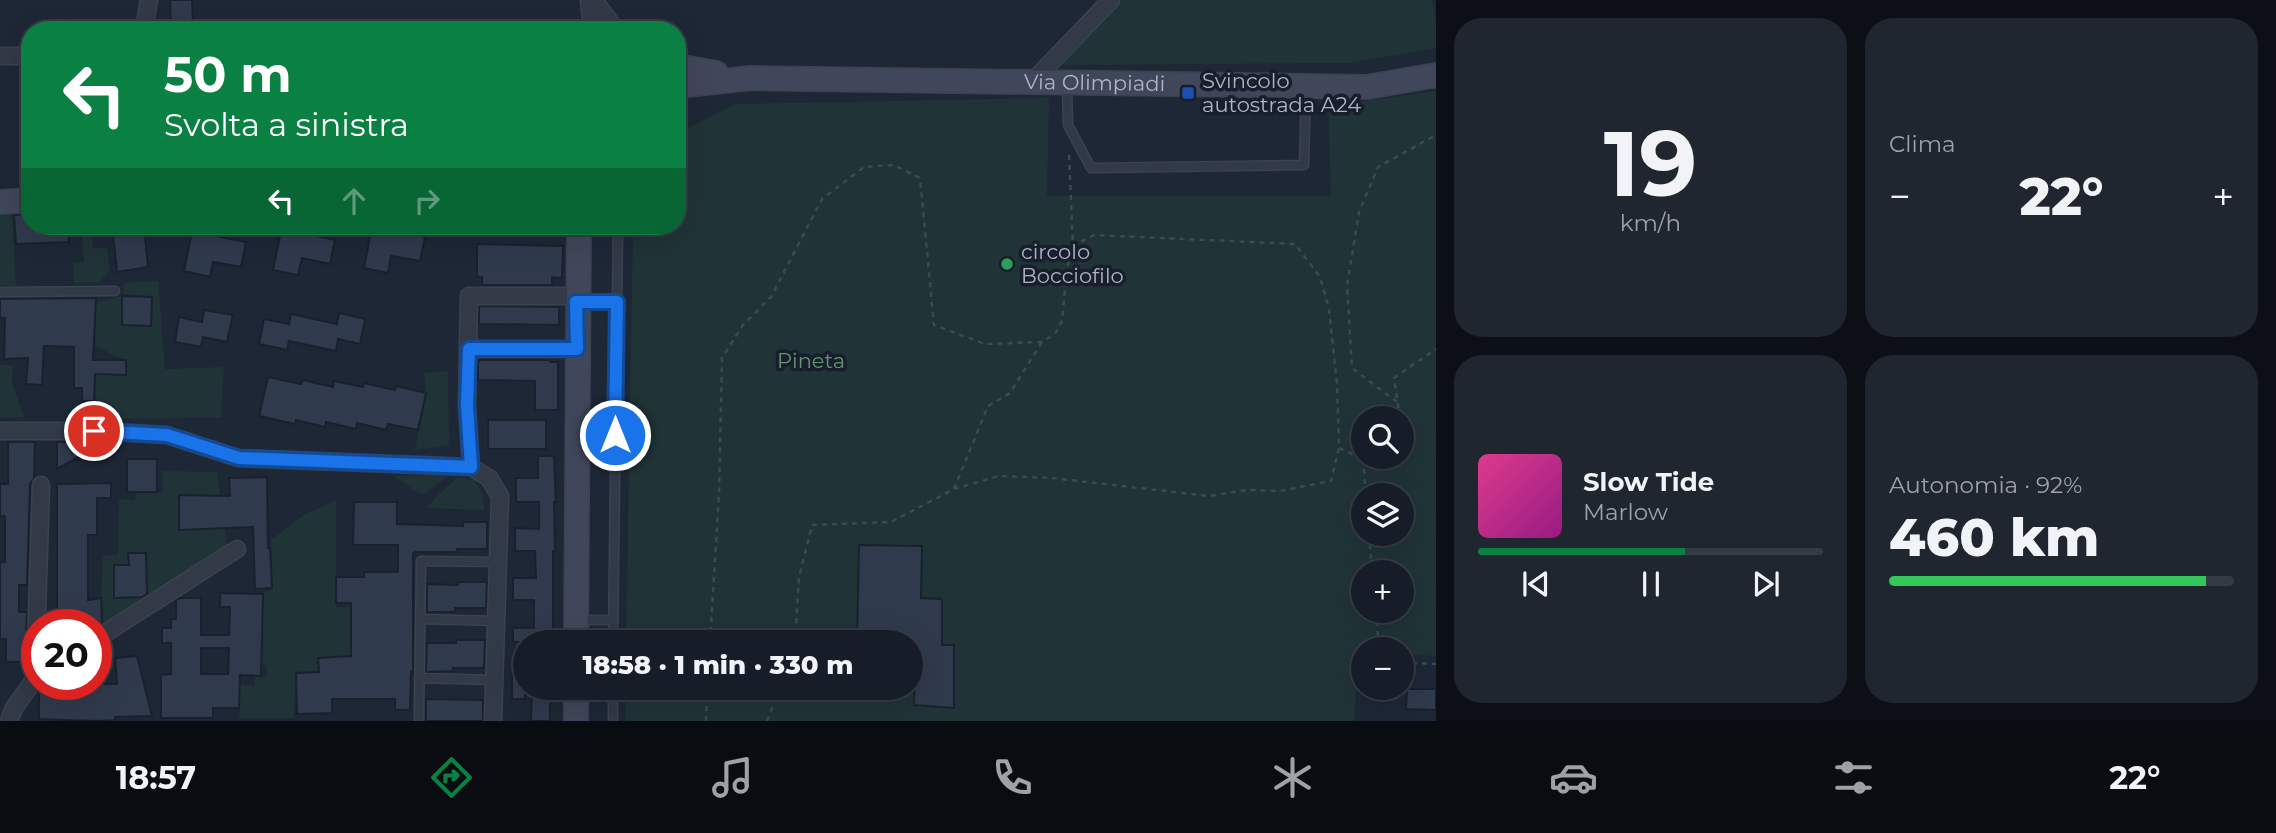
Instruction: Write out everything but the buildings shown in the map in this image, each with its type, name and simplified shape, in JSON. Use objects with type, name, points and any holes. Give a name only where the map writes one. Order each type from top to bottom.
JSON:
[{"type":"street","points":[[146,21],[149,0]]},
{"type":"street","points":[[589,0],[591,21]]},
{"type":"street","points":[[594,0],[609,21]]},
{"type":"street","points":[[1032,82],[1111,0]]},
{"type":"street","points":[[0,56],[21,56]]},
{"type":"street","name":"Via Olimpiadi","points":[[686,67],[751,78]]},
{"type":"street","name":"Via Olimpiadi","points":[[686,85],[751,78],[1367,88],[1436,75]]},
{"type":"street","points":[[0,202],[21,201]]},
{"type":"street","points":[[576,630],[579,235]]},
{"type":"street","points":[[471,467],[467,405],[469,296],[577,299]]},
{"type":"street","points":[[469,349],[577,349]]},
{"type":"street","points":[[0,431],[94,431],[167,435],[239,458],[471,467],[489,478],[500,496],[493,721]]},
{"type":"street","points":[[38,609],[41,485]]},
{"type":"street","points":[[112,629],[237,549]]},
{"type":"street","points":[[9,721],[21,698]]},
{"type":"street","points":[[576,700],[576,721]]},
{"type":"lane","points":[[1067,83],[1068,125],[1091,168],[1304,165],[1306,86]]},
{"type":"lane","points":[[613,630],[618,235]]},
{"type":"lane","points":[[0,292],[115,291]]},
{"type":"lane","points":[[577,299],[617,302]]},
{"type":"lane","points":[[419,721],[421,561],[499,562]]},
{"type":"lane","points":[[420,620],[497,621]]},
{"type":"lane","points":[[579,630],[613,620]]},
{"type":"lane","points":[[419,678],[495,680]]},
{"type":"lane","points":[[613,700],[613,721]]},
{"type":"path","points":[[954,489],[988,407],[1010,393],[1042,342],[1055,334],[1062,321],[1067,268],[1073,246],[1068,125]]},
{"type":"path","points":[[1397,402],[1352,368],[1347,286],[1359,212],[1378,167],[1436,135]]},
{"type":"path","points":[[711,630],[719,494],[722,358],[743,325],[772,297],[822,199],[864,167],[894,165],[920,178],[934,325],[985,344],[1042,342]]},
{"type":"path","points":[[796,630],[799,577],[812,525],[891,522],[954,489],[999,475],[1052,478],[1209,496],[1248,490],[1280,491],[1331,481],[1339,448],[1337,384],[1329,309],[1320,277],[1296,244],[1094,235],[1073,246]]},
{"type":"path","points":[[1398,406],[1394,378],[1436,349]]},
{"type":"path","points":[[1339,448],[1351,454]]},
{"type":"path","points":[[1414,663],[1436,664]]},
{"type":"path","points":[[706,721],[707,700]]},
{"type":"path","points":[[767,721],[775,700]]},
{"type":"green space","points":[[1111,0],[1432,0],[1436,21],[1436,48],[1349,63],[1048,65]]},
{"type":"green space","name":"Pineta","points":[[1436,91],[1436,656],[1414,655],[1414,637],[1351,637],[1351,700],[1356,700],[1354,721],[625,721],[626,700],[923,700],[923,630],[626,630],[633,235],[686,235],[686,129],[735,104],[1049,98],[1047,196],[1331,196],[1328,106]]},
{"type":"green space","points":[[12,213],[16,286],[0,285],[0,214]]},
{"type":"green space","points":[[82,235],[92,235],[93,248],[107,248],[110,270],[100,282],[74,283],[73,263],[84,262]]},
{"type":"green space","points":[[158,281],[165,369],[224,367],[221,418],[96,419],[95,374],[125,375],[125,360],[95,346],[96,302],[122,296],[122,325],[151,326],[152,297],[123,294],[124,283]]},
{"type":"green space","points":[[0,365],[13,365],[12,383],[24,417],[0,418]]},
{"type":"green space","points":[[448,371],[449,445],[415,450],[426,393],[424,373]]},
{"type":"green space","points":[[162,471],[217,472],[227,545],[147,597],[146,553],[129,554],[129,565],[114,565],[114,597],[143,597],[112,620],[112,609],[101,609],[103,556],[118,554],[119,499],[135,500],[136,492],[163,492]]},
{"type":"green space","points":[[452,474],[422,495],[394,476]]},
{"type":"green space","points":[[458,477],[474,480],[483,494],[484,510],[426,508],[439,494]]},
{"type":"green space","points":[[336,500],[336,607],[368,607],[386,666],[331,657],[319,658],[319,672],[296,673],[294,718],[239,718],[240,685],[254,686],[255,677],[267,677],[267,665],[261,665],[263,594],[272,588],[271,540],[304,515]]},
{"type":"place","name":"Svincolo autostrada A24","points":[[1188,93]]},
{"type":"place","name":"circolo Bocciofilo","points":[[1007,264]]},
{"type":"route","points":[[94,431],[167,435],[239,458],[471,467],[467,405],[469,349],[577,349],[576,302],[617,302],[615,435]]}]
